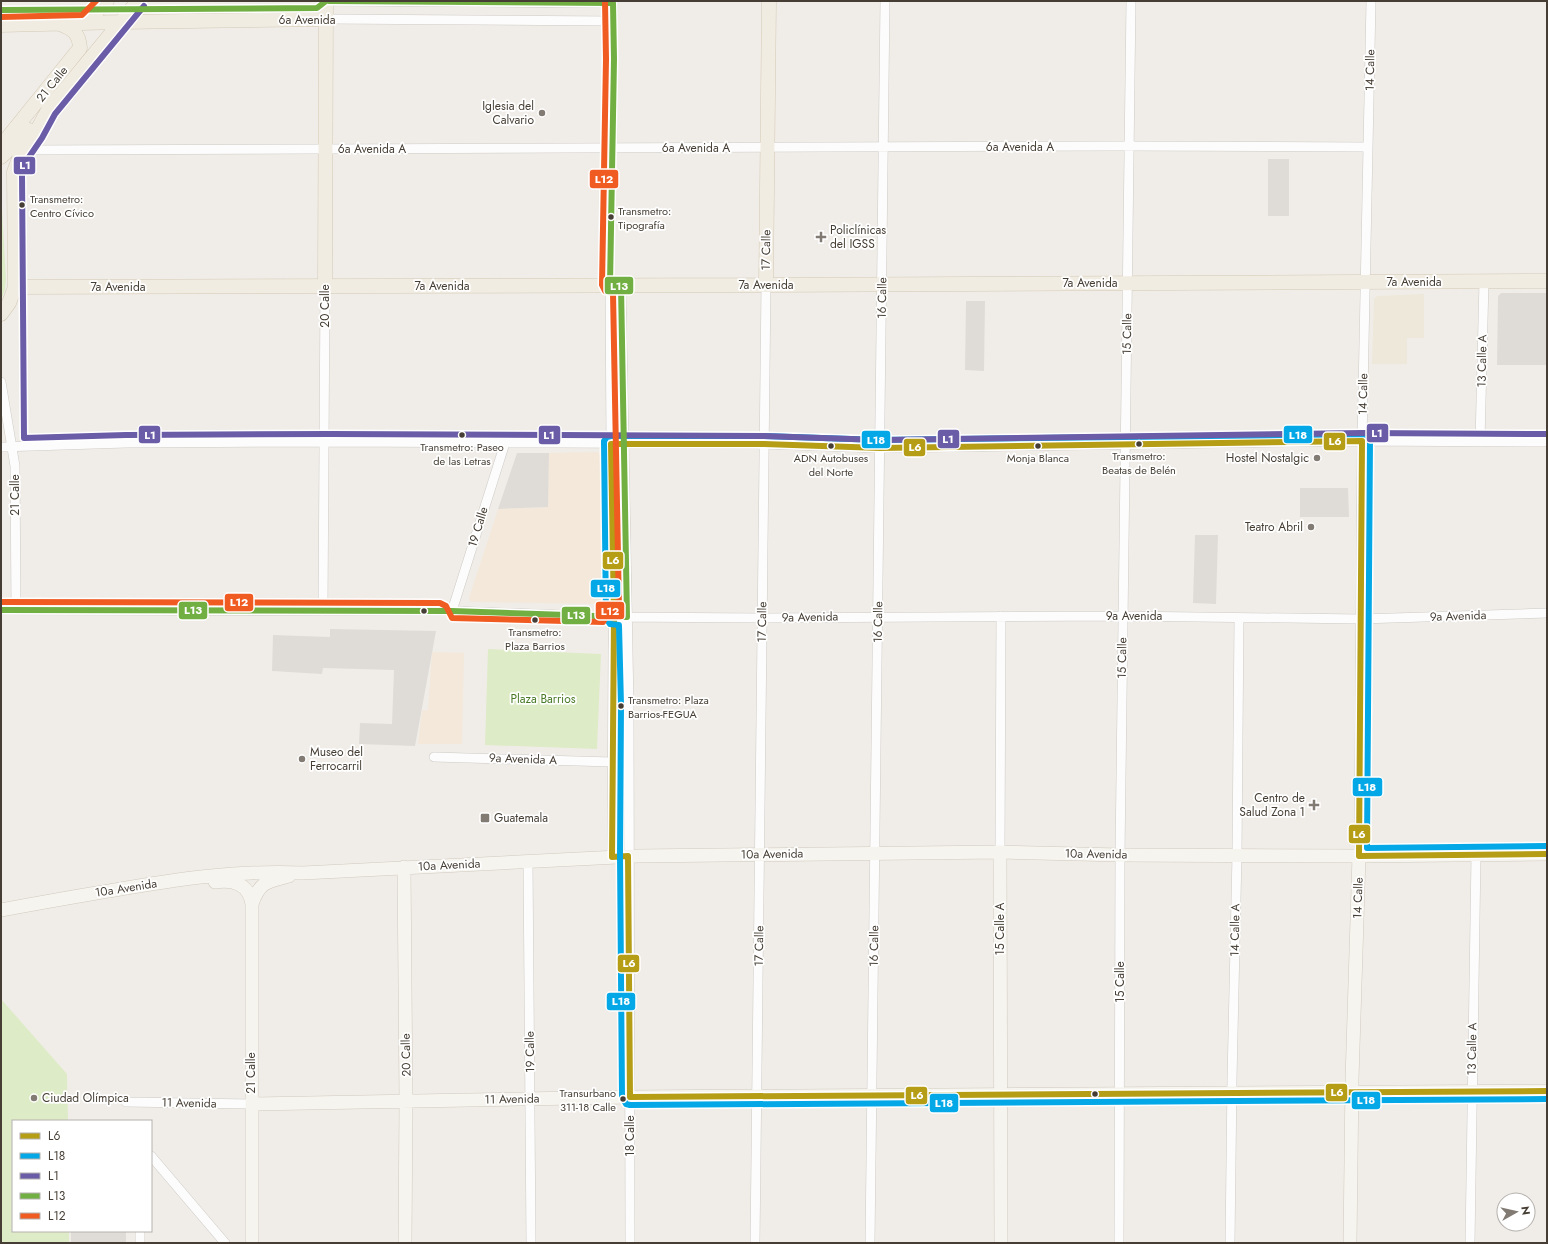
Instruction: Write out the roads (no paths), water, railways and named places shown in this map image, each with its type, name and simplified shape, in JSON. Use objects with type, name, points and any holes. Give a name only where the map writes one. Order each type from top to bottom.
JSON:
[{"type":"main road","points":[[85,23],[107,1]]},
{"type":"main road","name":"21 Calle","points":[[15,287],[14,172],[20,156],[35,134],[48,110],[138,1]]},
{"type":"main road","name":"20 Calle","points":[[325,286],[327,1]]},
{"type":"main road","name":"17 Calle","points":[[766,285],[769,1]]},
{"type":"main road","name":"6a Avenida","points":[[1,25],[326,19]]},
{"type":"main road","name":"21 Calle","points":[[1,146],[80,48],[79,40],[75,32],[71,28],[60,24]]},
{"type":"main road","points":[[1,157],[19,142],[48,110]]},
{"type":"main road","name":"7a Avenida","points":[[15,287],[615,286],[1547,281]]},
{"type":"main road","points":[[1,314],[9,302],[15,287]]},
{"type":"main road","name":"10a Avenida","points":[[1,910],[184,879],[246,872],[270,871],[303,873],[628,856],[1000,852],[1120,855],[1237,854],[1359,856],[1547,854]]},
{"type":"main road","name":"15 Calle A","points":[[1000,852],[1001,1243]]},
{"type":"main road","name":"14 Calle","points":[[1350,1243],[1352,1092],[1359,856]]},
{"type":"main road","name":"20 Calle","points":[[404,867],[406,1243]]},
{"type":"main road","points":[[252,904],[256,893],[263,885],[271,881],[303,873]]},
{"type":"main road","name":"10a Avenida","points":[[1,918],[220,881],[234,883],[245,888],[249,893],[252,904]]},
{"type":"main road","name":"21 Calle","points":[[252,904],[252,1243]]},
{"type":"main road","name":"11 Avenida","points":[[252,1104],[630,1097],[1547,1091]]},
{"type":"street","name":"6a Avenida","points":[[326,19],[613,20],[613,3],[327,1]]},
{"type":"street","name":"16 Calle","points":[[870,1243],[885,1]]},
{"type":"street","name":"15 Calle","points":[[1119,1243],[1120,855],[1131,1]]},
{"type":"street","name":"14 Calle","points":[[1359,856],[1362,441],[1371,1]]},
{"type":"street","points":[[612,148],[614,59],[613,20]]},
{"type":"street","name":"6a Avenida A","points":[[24,150],[1129,146],[1368,147]]},
{"type":"street","name":"13 Calle A","points":[[1480,442],[1484,281]]},
{"type":"street","name":"17 Calle","points":[[754,1243],[766,285]]},
{"type":"street","name":"20 Calle","points":[[323,611],[325,286]]},
{"type":"street","points":[[612,857],[614,617],[611,444],[615,286]]},
{"type":"street","name":"18 Calle","points":[[615,286],[624,444],[629,705],[628,856],[630,1243]]},
{"type":"street","name":"21 Calle","points":[[1,382],[15,466],[16,610]]},
{"type":"street","points":[[1,446],[126,443],[324,442],[764,444],[880,448],[1362,441],[1547,442]]},
{"type":"street","name":"19 Calle","points":[[452,611],[505,443]]},
{"type":"street","name":"9a Avenida","points":[[1,610],[452,611],[614,617],[762,618],[878,616],[1123,616],[1361,619],[1547,613]]},
{"type":"street","name":"15 Calle A","points":[[1000,852],[1001,616]]},
{"type":"street","name":"14 Calle A","points":[[1230,1243],[1237,854],[1239,618]]},
{"type":"street","name":"9a Avenida A","points":[[434,756],[612,762]]},
{"type":"street","name":"13 Calle A","points":[[1470,1243],[1471,1091],[1476,855]]},
{"type":"street","name":"19 Calle","points":[[528,861],[531,1243]]},
{"type":"street","name":"11 Avenida","points":[[126,1102],[252,1104]]},
{"type":"street","points":[[152,1157],[225,1243]]},
{"type":"street","points":[[140,1232],[140,1243]]},
{"type":"place","name":"Iglesia del Calvario","points":[[542,113]]},
{"type":"place","name":"Transmetro: Centro Cívico","points":[[22,205]]},
{"type":"place","name":"Transmetro: Tipografía","points":[[611,217]]},
{"type":"place","name":"Policlínicas del IGSS","points":[[821,237]]},
{"type":"place","name":"Transmetro: Paseo de las Letras","points":[[462,435]]},
{"type":"place","name":"Transmetro: Beatas de Belén","points":[[1139,444]]},
{"type":"place","name":"ADN Autobuses del Norte","points":[[831,446]]},
{"type":"place","name":"Monja Blanca","points":[[1038,446]]},
{"type":"place","name":"Hostel Nostalgic","points":[[1317,458]]},
{"type":"place","name":"Teatro Abril","points":[[1311,527]]},
{"type":"place","name":"Transmetro: Plaza Barrios","points":[[535,620]]},
{"type":"place","name":"Transmetro: Plaza Barrios-FEGUA","points":[[621,706]]},
{"type":"place","name":"Museo del Ferrocarril","points":[[302,759]]},
{"type":"place","name":"Centro de Salud Zona 1","points":[[1314,805]]},
{"type":"place","name":"Guatemala","points":[[485,818]]},
{"type":"place","name":"Ciudad Olímpica","points":[[34,1098]]},
{"type":"place","name":"Transurbano 311-18 Calle","points":[[623,1099]]},
{"type":"park label","name":"Plaza Barrios","points":[[543,699]]}]
